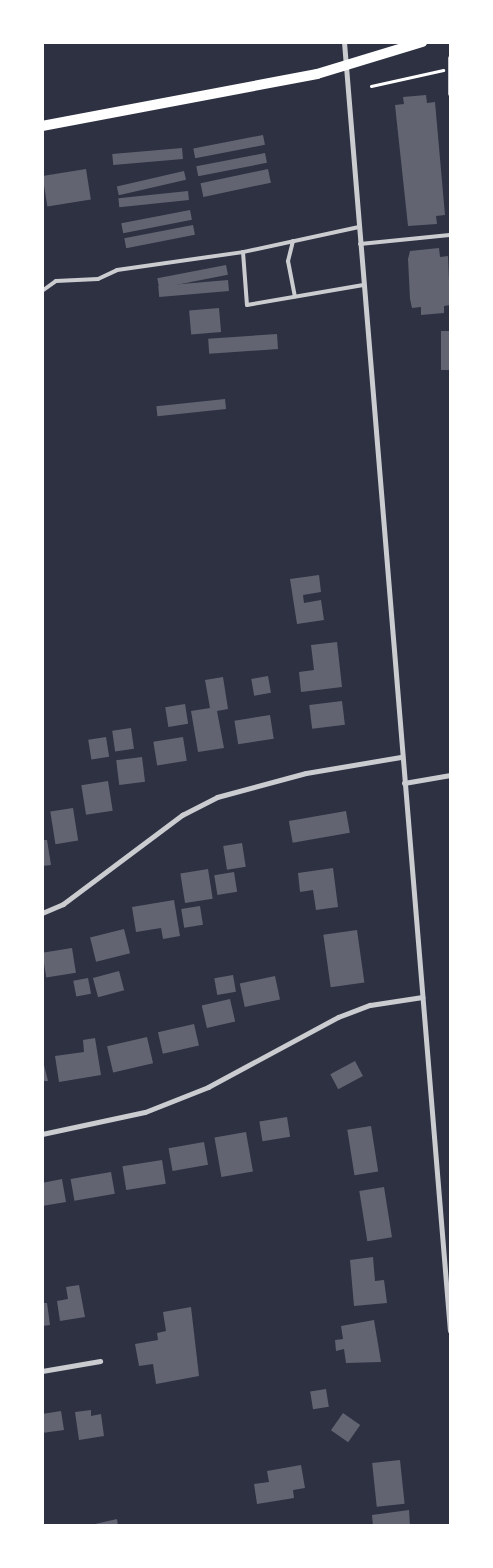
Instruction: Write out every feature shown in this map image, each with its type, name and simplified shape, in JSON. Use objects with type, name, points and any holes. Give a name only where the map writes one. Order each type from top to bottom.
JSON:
[{"type":"main road","points":[[42,126],[346,67],[422,42]]},
{"type":"street","points":[[344,42],[401,757],[448,1273],[450,1331]]},
{"type":"street","points":[[42,913],[63,904],[182,814],[217,797],[306,773],[401,757]]},
{"type":"street","points":[[404,783],[450,775]]},
{"type":"street","points":[[42,1134],[145,1112],[208,1087],[338,1016],[370,1005],[422,997]]},
{"type":"street","points":[[42,1371],[100,1361]]},
{"type":"lane","points":[[450,58],[450,94]]},
{"type":"lane","points":[[42,291],[56,281],[98,279],[117,270],[243,252],[359,227]]},
{"type":"lane","points":[[360,244],[450,235]]},
{"type":"lane","points":[[293,241],[288,261],[295,296]]},
{"type":"lane","points":[[243,252],[247,304],[364,285]]},
{"type":"path","points":[[371,86],[443,70]]},
{"type":"building","points":[[426,95],[427,103],[435,102],[445,215],[436,216],[437,224],[408,226],[395,105],[404,104],[403,97]]},
{"type":"building","points":[[263,135],[265,145],[195,158],[193,149]]},
{"type":"building","points":[[182,148],[183,159],[113,165],[112,154]]},
{"type":"building","points":[[265,153],[267,163],[198,176],[196,166]]},
{"type":"building","points":[[86,169],[91,200],[47,207],[43,176]]},
{"type":"building","points":[[268,169],[271,183],[203,197],[201,183]]},
{"type":"building","points":[[184,171],[186,180],[119,195],[117,187]]},
{"type":"building","points":[[188,191],[189,200],[119,207],[118,198]]},
{"type":"building","points":[[190,210],[192,220],[123,233],[121,223]]},
{"type":"building","points":[[193,225],[195,235],[126,248],[124,238]]},
{"type":"building","points":[[439,248],[440,257],[448,256],[450,305],[444,306],[444,313],[421,315],[421,307],[412,308],[410,299],[408,259],[410,251]]},
{"type":"building","points":[[226,265],[228,275],[159,288],[157,278]]},
{"type":"building","points":[[228,280],[229,291],[159,297],[158,286]]},
{"type":"building","points":[[219,308],[221,332],[191,335],[189,311]]},
{"type":"building","points":[[441,331],[450,331],[450,370],[441,370]]},
{"type":"building","points":[[277,334],[278,349],[209,354],[208,339]]},
{"type":"building","points":[[225,399],[226,409],[157,416],[156,406]]},
{"type":"building","points":[[319,575],[321,592],[303,595],[304,603],[321,600],[324,620],[297,624],[290,579]]},
{"type":"building","points":[[337,642],[342,687],[301,692],[299,672],[314,670],[311,645]]},
{"type":"building","points":[[268,676],[271,693],[254,696],[251,679]]},
{"type":"building","points":[[223,677],[228,709],[217,711],[224,748],[198,752],[191,711],[210,708],[205,680]]},
{"type":"building","points":[[342,701],[345,725],[312,729],[309,705]]},
{"type":"building","points":[[185,704],[188,724],[168,727],[165,707]]},
{"type":"building","points":[[270,715],[274,739],[238,744],[234,721]]},
{"type":"building","points":[[131,728],[134,749],[115,751],[112,731]]},
{"type":"building","points":[[106,737],[109,757],[91,760],[88,740]]},
{"type":"building","points":[[183,737],[187,761],[157,765],[153,742]]},
{"type":"building","points":[[142,757],[145,782],[119,785],[116,760]]},
{"type":"building","points":[[108,781],[113,811],[86,815],[81,785]]},
{"type":"building","points":[[73,808],[78,841],[55,844],[50,812]]},
{"type":"building","points":[[346,811],[350,833],[293,843],[289,821]]},
{"type":"building","points":[[42,840],[47,840],[51,865],[42,866]]},
{"type":"building","points":[[242,843],[246,867],[227,870],[223,846]]},
{"type":"building","points":[[333,868],[338,907],[316,910],[313,890],[300,892],[298,873]]},
{"type":"building","points":[[208,869],[213,899],[185,903],[180,873]]},
{"type":"building","points":[[234,872],[237,892],[217,895],[214,875]]},
{"type":"building","points":[[174,900],[180,936],[163,939],[161,928],[136,932],[132,907]]},
{"type":"building","points":[[200,906],[203,925],[184,928],[181,909]]},
{"type":"building","points":[[124,929],[130,953],[96,962],[90,937]]},
{"type":"building","points":[[357,930],[364,982],[331,987],[323,935]]},
{"type":"building","points":[[72,948],[76,973],[46,977],[42,953]]},
{"type":"building","points":[[119,971],[124,990],[98,997],[93,978]]},
{"type":"building","points":[[233,975],[236,992],[217,995],[214,978]]},
{"type":"building","points":[[275,976],[280,999],[245,1007],[240,983]]},
{"type":"building","points":[[88,978],[91,994],[76,997],[73,981]]},
{"type":"building","points":[[230,999],[235,1021],[207,1028],[202,1006]]},
{"type":"building","points":[[194,1024],[199,1045],[163,1054],[158,1032]]},
{"type":"building","points":[[147,1037],[153,1063],[113,1073],[107,1046]]},
{"type":"building","points":[[95,1038],[101,1075],[59,1082],[55,1056],[84,1052],[83,1040]]},
{"type":"building","points":[[42,1057],[48,1081],[42,1081]]},
{"type":"building","points":[[355,1061],[363,1076],[338,1089],[330,1074]]},
{"type":"building","points":[[287,1117],[290,1137],[262,1141],[259,1121]]},
{"type":"building","points":[[371,1126],[378,1171],[354,1175],[347,1130]]},
{"type":"building","points":[[246,1132],[253,1171],[221,1177],[214,1138]]},
{"type":"building","points":[[204,1142],[208,1165],[173,1171],[169,1148]]},
{"type":"building","points":[[162,1160],[166,1184],[126,1190],[122,1166]]},
{"type":"building","points":[[111,1172],[115,1194],[74,1201],[71,1179]]},
{"type":"building","points":[[62,1179],[66,1202],[42,1206],[42,1183]]},
{"type":"building","points":[[384,1187],[392,1237],[367,1241],[359,1191]]},
{"type":"building","points":[[373,1257],[375,1281],[384,1280],[387,1303],[354,1306],[350,1260]]},
{"type":"building","points":[[79,1285],[85,1317],[60,1321],[57,1301],[68,1299],[66,1287]]},
{"type":"building","points":[[42,1303],[47,1303],[50,1325],[42,1326]]},
{"type":"building","points":[[191,1307],[199,1376],[156,1384],[153,1364],[139,1366],[135,1344],[158,1340],[157,1333],[166,1331],[163,1312]]},
{"type":"building","points":[[374,1320],[381,1362],[346,1363],[344,1349],[336,1351],[335,1340],[343,1339],[341,1326]]},
{"type":"building","points":[[326,1389],[329,1407],[313,1409],[310,1392]]},
{"type":"building","points":[[91,1410],[91,1416],[101,1414],[104,1436],[79,1440],[75,1412]]},
{"type":"building","points":[[61,1411],[64,1430],[42,1433],[42,1414]]},
{"type":"building","points":[[343,1413],[360,1425],[348,1442],[331,1430]]},
{"type":"building","points":[[400,1460],[405,1504],[377,1507],[372,1463]]},
{"type":"building","points":[[301,1465],[305,1488],[293,1490],[294,1498],[257,1504],[254,1484],[269,1482],[267,1471]]},
{"type":"building","points":[[409,1510],[410,1526],[373,1526],[372,1515]]},
{"type":"building","points":[[117,1519],[118,1526],[95,1526],[95,1524]]}]
